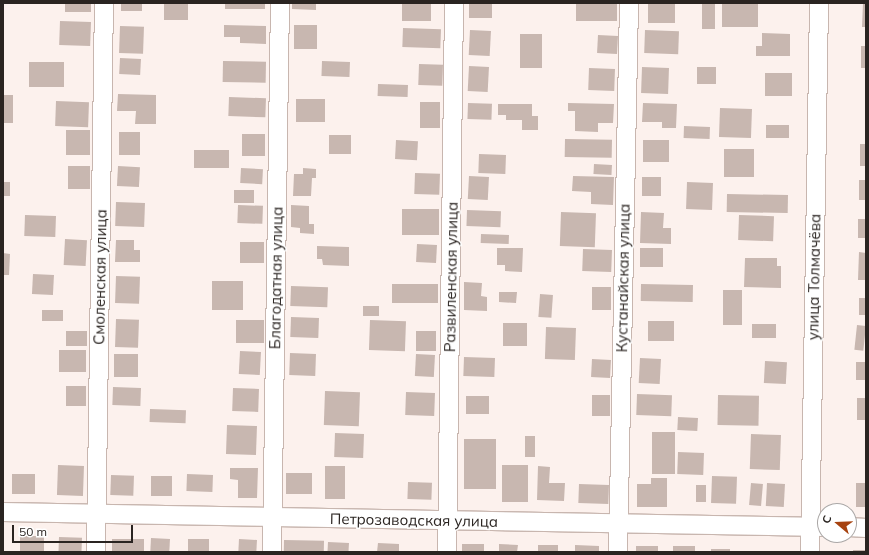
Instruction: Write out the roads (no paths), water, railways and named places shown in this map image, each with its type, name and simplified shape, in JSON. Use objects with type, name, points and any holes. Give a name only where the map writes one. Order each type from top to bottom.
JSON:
[{"type":"street","name":"Смоленская улица","points":[[96,552],[104,3]]},
{"type":"street","name":"Благодатная улица","points":[[272,552],[280,3]]},
{"type":"street","name":"Развиленская улица","points":[[447,552],[454,3]]},
{"type":"street","name":"Кустанайская улица","points":[[618,552],[629,3]]},
{"type":"street","name":"улица Толмачёва","points":[[818,503],[819,3]]},
{"type":"street","name":"Петрозаводская улица","points":[[3,512],[272,518],[619,522],[817,527]]},
{"type":"street","name":"улица Толмачёва","points":[[810,552],[817,530]]}]
